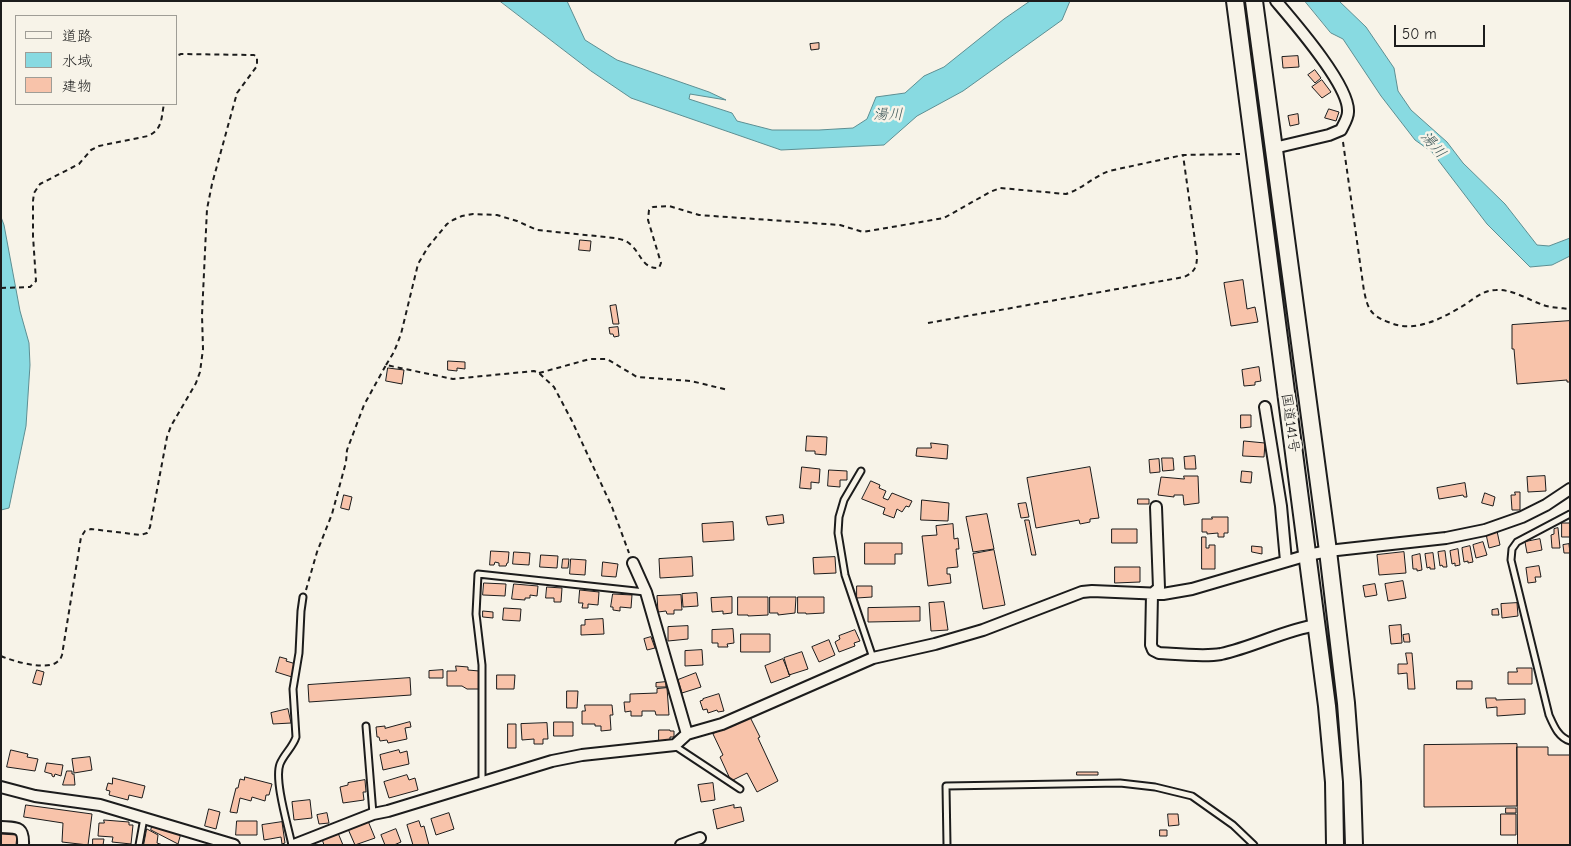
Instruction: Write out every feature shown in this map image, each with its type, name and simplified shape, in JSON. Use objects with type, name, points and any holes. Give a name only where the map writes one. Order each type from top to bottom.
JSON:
[{"type":"highway","name":"国道141号","points":[[1235,1],[1327,706],[1333,773],[1335,845]]},
{"type":"highway","name":"国道141号","points":[[1254,1],[1328,551],[1346,703],[1352,782],[1354,845]]},
{"type":"street","points":[[1274,148],[1329,135],[1341,130],[1348,111],[1343,92],[1313,44],[1276,2]]},
{"type":"street","points":[[1265,407],[1281,506],[1286,561]]},
{"type":"street","points":[[293,845],[373,814],[552,761],[674,745],[687,734],[722,724],[873,658],[935,644],[983,630],[1082,592],[1163,594],[1192,589],[1286,561],[1328,551],[1446,538],[1485,530],[1522,517],[1546,505],[1570,489]]},
{"type":"street","points":[[1156,507],[1159,588],[1152,594],[1151,645],[1154,650],[1159,653],[1218,654],[1300,628],[1317,625]]},
{"type":"street","points":[[633,562],[646,592],[687,734]]},
{"type":"street","points":[[1,786],[35,796],[100,805],[234,845]]},
{"type":"street","points":[[1,827],[16,828],[21,831],[23,836],[22,845]]},
{"type":"street","points":[[681,845],[700,838]]},
{"type":"lane","points":[[861,471],[844,500],[839,517],[838,533],[845,575],[873,658]]},
{"type":"lane","points":[[1570,514],[1517,542],[1512,549],[1512,560],[1550,716],[1557,731],[1564,739],[1570,742]]},
{"type":"lane","points":[[482,782],[482,664],[476,614],[478,574],[646,592]]},
{"type":"lane","points":[[293,845],[278,776],[280,762],[294,743],[296,737],[293,689],[299,653],[301,611],[304,597]]},
{"type":"lane","points":[[366,726],[373,814]]},
{"type":"lane","points":[[674,745],[740,789]]},
{"type":"lane","points":[[947,845],[946,786],[1120,783],[1155,787],[1192,796],[1233,825],[1254,845]]},
{"type":"lane","points":[[139,845],[144,818]]},
{"type":"path","points":[[1,656],[18,662],[51,665],[57,662],[62,655],[81,537],[85,531],[91,529],[142,535],[147,533],[150,527],[167,437],[200,372],[203,349],[202,315],[207,208],[236,93],[257,66],[258,57],[254,55],[178,55]]},
{"type":"path","points":[[1,288],[30,287],[36,281],[33,236],[34,193],[40,184],[79,164],[91,150],[99,146],[156,133],[159,128],[164,105]]},
{"type":"path","points":[[1341,130],[1364,291],[1368,308],[1377,318],[1395,325],[1415,326],[1440,319],[1481,293],[1494,290],[1503,290],[1546,306],[1570,309]]},
{"type":"path","points":[[304,597],[317,552],[332,514],[346,462],[347,450],[364,405],[394,352],[401,334],[418,264],[428,247],[447,224],[462,216],[482,213],[497,215],[537,230],[614,238],[630,244],[649,267],[659,268],[661,263],[648,220],[648,210],[654,206],[670,206],[699,215],[840,225],[863,232],[875,231],[944,218],[995,189],[1006,188],[1066,194],[1075,191],[1100,174],[1109,171],[1183,155],[1255,153]]},
{"type":"path","points":[[928,323],[1184,278],[1193,273],[1197,265],[1197,255],[1183,155]]},
{"type":"path","points":[[539,373],[590,359],[607,359],[637,378],[684,380],[705,383],[728,390]]},
{"type":"path","points":[[386,365],[452,379],[534,371],[539,373],[554,386],[572,421],[612,506],[633,562]]},
{"type":"water","name":"湯川","points":[[500,1],[567,1],[585,40],[617,60],[709,92],[726,100],[690,94],[689,99],[732,113],[737,121],[772,130],[819,130],[853,128],[867,119],[876,97],[905,93],[924,76],[944,67],[1004,19],[1030,1],[1070,1],[1062,20],[963,91],[917,116],[884,145],[781,150],[631,98],[591,71]]},
{"type":"water","name":"湯川","points":[[1305,1],[1339,1],[1366,27],[1394,68],[1398,91],[1411,110],[1447,142],[1463,163],[1505,204],[1537,245],[1549,246],[1570,238],[1570,256],[1552,265],[1530,267],[1487,224],[1432,152],[1415,140],[1381,96],[1343,39],[1331,33]]},
{"type":"water","points":[[1,217],[20,311],[29,343],[30,365],[26,426],[9,508],[1,510]]},
{"type":"building","points":[[819,43],[819,49],[811,50],[810,44]]},
{"type":"building","points":[[1298,56],[1299,67],[1283,68],[1282,57]]},
{"type":"building","points":[[1315,70],[1321,78],[1315,83],[1308,75]]},
{"type":"building","points":[[1322,80],[1331,92],[1322,98],[1312,87]]},
{"type":"building","points":[[1329,109],[1339,112],[1336,121],[1325,118]]},
{"type":"building","points":[[1298,114],[1299,124],[1290,126],[1288,116]]},
{"type":"building","points":[[580,240],[591,241],[590,251],[579,250]]},
{"type":"building","points":[[1243,280],[1247,309],[1255,307],[1258,322],[1231,326],[1224,283]]},
{"type":"building","points":[[616,305],[619,324],[613,324],[610,306]]},
{"type":"building","points":[[1570,321],[1570,382],[1567,382],[1567,380],[1517,384],[1514,349],[1512,349],[1512,325]]},
{"type":"building","points":[[618,327],[619,336],[614,337],[613,334],[610,334],[609,328]]},
{"type":"building","points":[[448,361],[465,362],[465,369],[457,368],[457,371],[448,370]]},
{"type":"building","points":[[1259,367],[1261,381],[1255,382],[1255,385],[1244,386],[1242,370]]},
{"type":"building","points":[[388,368],[404,370],[402,384],[386,381]]},
{"type":"building","points":[[1241,415],[1251,415],[1251,427],[1241,428]]},
{"type":"building","points":[[807,436],[827,437],[826,455],[815,454],[815,451],[806,451]]},
{"type":"building","points":[[1244,441],[1265,443],[1264,457],[1243,456]]},
{"type":"building","points":[[931,443],[948,445],[947,459],[916,456],[917,448],[931,448]]},
{"type":"building","points":[[1195,456],[1196,469],[1185,469],[1184,457]]},
{"type":"building","points":[[1162,458],[1173,458],[1174,470],[1163,471]]},
{"type":"building","points":[[1159,459],[1160,472],[1150,473],[1149,460]]},
{"type":"building","points":[[802,467],[820,469],[819,483],[811,482],[811,489],[800,488]]},
{"type":"building","points":[[1090,467],[1099,518],[1090,519],[1090,522],[1080,524],[1079,520],[1036,528],[1027,478]]},
{"type":"building","points":[[829,470],[847,471],[847,480],[840,480],[840,487],[828,486]]},
{"type":"building","points":[[1242,471],[1252,472],[1251,483],[1241,482]]},
{"type":"building","points":[[1184,476],[1198,476],[1199,503],[1184,505],[1183,495],[1174,495],[1174,497],[1158,495],[1161,477],[1184,479]]},
{"type":"building","points":[[1545,476],[1546,491],[1528,492],[1527,477]]},
{"type":"building","points":[[871,481],[880,485],[879,488],[886,491],[883,498],[888,500],[892,493],[912,501],[909,507],[906,506],[902,512],[897,509],[894,518],[883,514],[885,508],[862,499]]},
{"type":"building","points":[[1465,483],[1467,497],[1463,495],[1439,499],[1437,488]]},
{"type":"building","points":[[1515,492],[1520,492],[1520,510],[1512,510],[1511,495],[1515,495]]},
{"type":"building","points":[[1485,493],[1495,497],[1493,506],[1482,503]]},
{"type":"building","points":[[344,495],[352,497],[349,510],[341,508]]},
{"type":"building","points":[[1138,499],[1149,499],[1149,504],[1138,504]]},
{"type":"building","points":[[922,500],[949,503],[948,521],[921,520]]},
{"type":"building","points":[[1026,503],[1029,517],[1021,518],[1018,504]]},
{"type":"building","points":[[987,514],[994,549],[973,552],[966,517]]},
{"type":"building","points":[[783,515],[784,523],[768,525],[766,517]]},
{"type":"building","points":[[1212,517],[1228,517],[1228,533],[1224,533],[1224,537],[1218,537],[1218,533],[1207,534],[1207,532],[1202,532],[1202,519],[1212,519]]},
{"type":"building","points":[[1025,520],[1029,520],[1036,555],[1032,555]]},
{"type":"building","points":[[733,522],[734,540],[703,542],[702,524]]},
{"type":"building","points":[[1562,523],[1570,523],[1570,537],[1562,537]]},
{"type":"building","points":[[953,524],[954,539],[958,538],[959,549],[956,549],[958,567],[947,568],[947,574],[950,574],[951,583],[928,586],[922,536],[937,535],[936,526]]},
{"type":"building","points":[[1558,528],[1560,548],[1552,548],[1551,535],[1554,534],[1554,529]]},
{"type":"building","points":[[1112,529],[1137,529],[1137,543],[1112,543]]},
{"type":"building","points":[[1497,531],[1500,545],[1489,548],[1486,534]]},
{"type":"building","points":[[1202,537],[1206,537],[1206,548],[1209,548],[1209,545],[1215,545],[1215,569],[1202,569]]},
{"type":"building","points":[[1540,539],[1542,550],[1527,553],[1525,542]]},
{"type":"building","points":[[1483,542],[1487,555],[1476,558],[1473,545]]},
{"type":"building","points":[[865,543],[902,543],[902,554],[895,554],[895,564],[865,564]]},
{"type":"building","points":[[1569,544],[1570,553],[1564,553],[1563,545]]},
{"type":"building","points":[[1252,546],[1262,547],[1262,554],[1252,552]]},
{"type":"building","points":[[1470,546],[1473,562],[1468,563],[1468,561],[1464,562],[1462,548]]},
{"type":"building","points":[[1458,549],[1460,565],[1455,566],[1455,563],[1452,564],[1450,551]]},
{"type":"building","points":[[994,550],[1005,605],[983,609],[973,554]]},
{"type":"building","points":[[491,551],[509,552],[506,566],[499,566],[499,563],[495,562],[494,565],[490,565]]},
{"type":"building","points":[[1445,551],[1447,567],[1443,567],[1442,565],[1440,566],[1438,552]]},
{"type":"building","points":[[514,552],[530,553],[529,565],[513,564]]},
{"type":"building","points":[[1404,552],[1406,573],[1379,575],[1377,555]]},
{"type":"building","points":[[1433,553],[1435,569],[1430,569],[1430,567],[1427,568],[1425,554]]},
{"type":"building","points":[[1420,554],[1422,570],[1417,571],[1417,569],[1413,569],[1412,556]]},
{"type":"building","points":[[541,555],[558,556],[557,568],[540,567]]},
{"type":"building","points":[[692,557],[693,576],[660,578],[659,559]]},
{"type":"building","points":[[835,557],[836,573],[814,574],[813,558]]},
{"type":"building","points":[[563,559],[569,559],[568,568],[562,568]]},
{"type":"building","points":[[571,559],[586,560],[585,575],[570,574]]},
{"type":"building","points":[[603,562],[618,564],[616,577],[602,576]]},
{"type":"building","points":[[1539,566],[1541,577],[1535,577],[1536,582],[1528,583],[1526,568]]},
{"type":"building","points":[[1115,567],[1140,567],[1140,582],[1115,583]]},
{"type":"building","points":[[1403,581],[1406,598],[1388,601],[1385,584]]},
{"type":"building","points":[[484,583],[506,584],[505,596],[483,595]]},
{"type":"building","points":[[514,584],[538,586],[537,596],[530,595],[530,598],[525,598],[525,600],[512,599]]},
{"type":"building","points":[[1375,584],[1377,595],[1365,597],[1363,586]]},
{"type":"building","points":[[857,586],[872,586],[872,597],[857,598]]},
{"type":"building","points":[[547,587],[562,588],[561,602],[554,602],[554,598],[546,598]]},
{"type":"building","points":[[580,590],[599,592],[598,605],[588,604],[588,608],[582,608],[583,603],[579,603]]},
{"type":"building","points":[[697,593],[698,606],[683,607],[682,594]]},
{"type":"building","points":[[613,594],[632,595],[631,608],[620,607],[620,611],[613,610],[613,607],[611,607]]},
{"type":"building","points":[[681,595],[682,610],[674,610],[674,614],[667,614],[666,611],[658,612],[657,596]]},
{"type":"building","points":[[732,597],[732,613],[723,614],[723,611],[712,612],[711,598]]},
{"type":"building","points":[[738,597],[768,597],[768,615],[738,615]]},
{"type":"building","points":[[770,597],[796,597],[795,613],[778,615],[778,613],[770,613]]},
{"type":"building","points":[[798,597],[824,597],[824,613],[798,613]]},
{"type":"building","points":[[944,602],[948,630],[931,631],[929,603]]},
{"type":"building","points":[[1517,603],[1518,616],[1502,618],[1501,604]]},
{"type":"building","points":[[920,607],[920,621],[868,622],[868,608]]},
{"type":"building","points":[[504,608],[521,609],[520,621],[503,620]]},
{"type":"building","points":[[1498,609],[1499,615],[1492,615],[1492,610]]},
{"type":"building","points":[[483,611],[493,612],[493,618],[483,617]]},
{"type":"building","points":[[603,619],[604,634],[581,635],[581,625],[585,625],[585,620]]},
{"type":"building","points":[[1401,625],[1402,643],[1391,644],[1389,626]]},
{"type":"building","points":[[688,626],[688,639],[668,641],[668,627]]},
{"type":"building","points":[[733,629],[734,643],[727,644],[728,647],[718,647],[718,643],[712,643],[712,630]]},
{"type":"building","points":[[855,630],[860,641],[854,643],[855,646],[839,652],[835,642],[840,639],[839,636]]},
{"type":"building","points":[[741,634],[770,634],[770,652],[741,652]]},
{"type":"building","points":[[1409,634],[1410,642],[1404,642],[1403,635]]},
{"type":"building","points":[[651,637],[655,648],[647,650],[644,639]]},
{"type":"building","points":[[829,640],[835,655],[819,662],[812,647]]},
{"type":"building","points":[[702,650],[703,665],[685,666],[685,651]]},
{"type":"building","points":[[802,652],[808,669],[789,675],[784,658]]},
{"type":"building","points":[[1406,653],[1412,653],[1415,689],[1408,689],[1407,673],[1398,674],[1398,664],[1407,664]]},
{"type":"building","points":[[280,657],[296,664],[292,677],[276,672]]},
{"type":"building","points":[[783,659],[790,676],[771,683],[765,666]]},
{"type":"building","points":[[456,666],[468,667],[468,670],[479,671],[479,689],[447,686],[447,671],[456,671]]},
{"type":"building","points":[[1517,668],[1532,668],[1532,684],[1508,684],[1508,672],[1517,672]]},
{"type":"building","points":[[37,670],[44,672],[41,685],[33,683]]},
{"type":"building","points":[[443,670],[443,678],[429,678],[429,671]]},
{"type":"building","points":[[696,673],[701,687],[682,693],[678,680]]},
{"type":"building","points":[[497,675],[515,675],[514,689],[497,689]]},
{"type":"building","points":[[410,678],[411,695],[309,702],[308,685]]},
{"type":"building","points":[[1457,681],[1472,681],[1472,689],[1457,689]]},
{"type":"building","points":[[666,682],[666,687],[656,687],[656,683]]},
{"type":"building","points":[[667,688],[669,715],[656,715],[655,711],[642,711],[642,716],[631,716],[631,711],[625,712],[624,702],[630,702],[630,694],[657,693],[657,689]]},
{"type":"building","points":[[567,691],[578,691],[577,708],[567,708]]},
{"type":"building","points":[[719,694],[724,711],[718,712],[717,710],[708,713],[707,709],[703,710],[700,701]]},
{"type":"building","points":[[1486,698],[1496,698],[1496,700],[1525,699],[1525,714],[1497,716],[1497,707],[1487,708]]},
{"type":"building","points":[[585,705],[612,705],[613,715],[610,715],[611,730],[601,731],[601,726],[582,724],[582,711],[585,711]]},
{"type":"building","points":[[288,709],[291,723],[273,724],[271,713]]},
{"type":"building","points":[[750,717],[778,781],[757,792],[747,773],[731,781],[720,757],[723,755],[713,734]]},
{"type":"building","points":[[410,722],[411,727],[405,728],[407,739],[388,743],[387,740],[380,741],[379,737],[377,737],[376,727],[385,726],[385,728]]},
{"type":"building","points":[[554,722],[573,722],[573,736],[554,736]]},
{"type":"building","points":[[547,723],[548,739],[543,739],[543,744],[534,744],[534,739],[522,740],[521,724]]},
{"type":"building","points":[[508,724],[516,724],[516,748],[508,748]]},
{"type":"building","points":[[659,730],[674,731],[674,737],[670,737],[670,741],[659,742]]},
{"type":"building","points":[[1517,744],[1517,806],[1424,807],[1424,745]]},
{"type":"building","points":[[1517,747],[1548,747],[1548,755],[1570,755],[1570,845],[1518,845]]},
{"type":"building","points":[[11,750],[28,754],[27,757],[38,759],[35,771],[7,767]]},
{"type":"building","points":[[399,750],[400,753],[407,751],[409,764],[383,770],[380,755]]},
{"type":"building","points":[[90,757],[92,770],[74,773],[72,759]]},
{"type":"building","points":[[47,763],[63,765],[61,776],[55,774],[54,777],[52,774],[45,772]]},
{"type":"building","points":[[67,771],[72,771],[72,774],[74,774],[75,785],[63,785]]},
{"type":"building","points":[[1077,772],[1098,772],[1098,775],[1077,775]]},
{"type":"building","points":[[407,775],[409,780],[415,778],[418,790],[389,798],[384,782]]},
{"type":"building","points":[[245,777],[272,784],[269,795],[266,795],[265,801],[252,797],[251,801],[240,798],[237,813],[230,812],[236,788],[238,788],[240,779],[244,780]]},
{"type":"building","points":[[113,778],[145,786],[142,798],[129,795],[128,800],[109,795],[110,791],[106,790],[108,783],[112,784]]},
{"type":"building","points":[[365,780],[366,792],[363,792],[364,800],[343,803],[340,787],[348,785],[348,783]]},
{"type":"building","points":[[713,783],[715,800],[701,802],[698,785]]},
{"type":"building","points":[[310,800],[312,818],[294,820],[292,802]]},
{"type":"building","points":[[26,805],[92,814],[88,845],[62,842],[63,823],[24,817]]},
{"type":"building","points":[[734,805],[734,808],[741,807],[744,821],[717,829],[713,810]]},
{"type":"building","points":[[1506,808],[1516,808],[1516,813],[1506,813]]},
{"type":"building","points":[[209,809],[220,812],[216,829],[205,826]]},
{"type":"building","points":[[327,813],[329,823],[319,824],[317,815]]},
{"type":"building","points":[[449,813],[454,829],[436,835],[431,819]]},
{"type":"building","points":[[1168,814],[1178,814],[1179,825],[1169,826]]},
{"type":"building","points":[[1501,814],[1516,814],[1516,835],[1501,835]]},
{"type":"building","points":[[104,820],[129,822],[129,825],[133,825],[131,844],[112,842],[113,837],[98,836],[99,823],[104,823]]},
{"type":"building","points":[[237,821],[257,821],[257,835],[236,835]]},
{"type":"building","points":[[368,821],[375,838],[355,845],[348,829]]},
{"type":"building","points":[[419,821],[421,827],[424,826],[429,845],[413,845],[407,825]]},
{"type":"building","points":[[282,822],[285,843],[282,844],[281,837],[264,840],[262,825]]},
{"type":"building","points":[[153,824],[181,833],[178,844],[151,830]]},
{"type":"building","points":[[147,829],[158,835],[157,843],[163,845],[144,845]]},
{"type":"building","points":[[396,829],[401,842],[394,845],[385,845],[381,835]]},
{"type":"building","points":[[1160,830],[1167,830],[1167,836],[1160,836]]},
{"type":"building","points":[[338,833],[343,845],[324,845],[322,839]]},
{"type":"building","points":[[1,834],[17,835],[16,845],[1,845]]},
{"type":"building","points":[[93,839],[104,839],[103,845],[93,845]]}]
